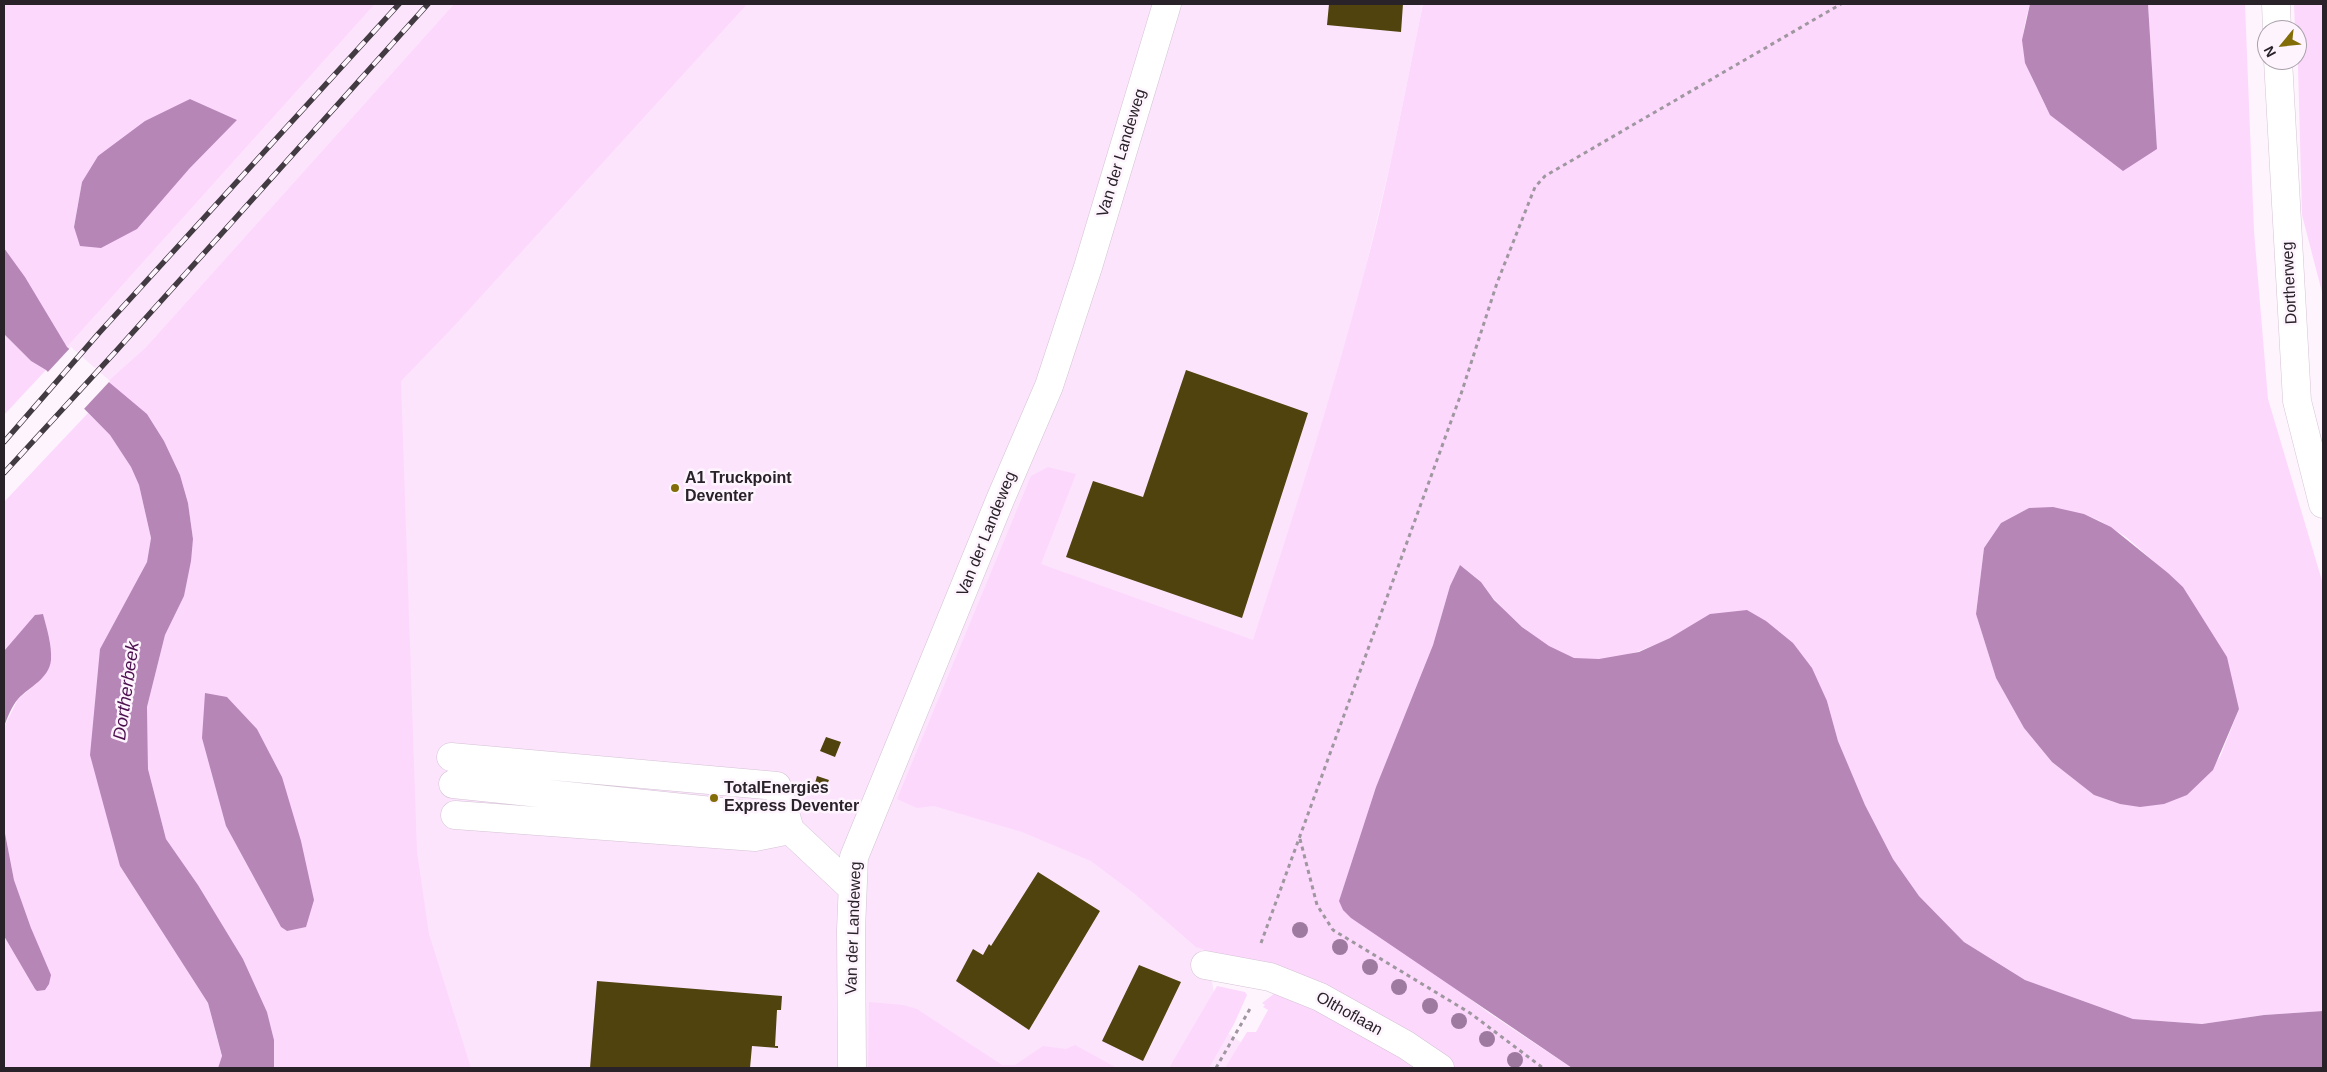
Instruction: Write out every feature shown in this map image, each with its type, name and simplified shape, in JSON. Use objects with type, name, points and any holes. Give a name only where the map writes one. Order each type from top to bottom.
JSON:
[{"type":"street","name":"Van der Landeweg","points":[[852,1068],[852,888],[854,857],[1000,500],[1049,386],[1088,267],[1166,4]]},
{"type":"street","points":[[2276,4],[2277,20]]},
{"type":"street","name":"Dortherweg","points":[[2279,70],[2297,401],[2323,504]]},
{"type":"street","points":[[451,756],[777,786],[790,830]]},
{"type":"street","points":[[454,784],[760,816],[790,830],[852,888]]},
{"type":"street","points":[[455,815],[755,837],[790,830]]},
{"type":"street","name":"Olthoflaan","points":[[1205,965],[1260,975],[1320,996],[1440,1068]]},
{"type":"path","points":[[1216,1068],[1260,975],[1299,838],[1461,394],[1500,275],[1535,187],[1545,176],[1841,4]]},
{"type":"path","points":[[1299,838],[1317,905],[1333,930],[1470,1013],[1542,1068]]},
{"type":"shaded area","points":[[4,4],[375,4],[67,347],[25,277],[4,248]],"holes":[[[190,99],[237,120],[189,169],[74,227],[82,182],[98,156]]]},
{"type":"shaded area","points":[[375,4],[454,4],[146,347],[107,382],[67,347]]},
{"type":"shaded area","points":[[454,4],[747,4],[453,327],[401,381],[417,852],[429,934],[471,1068],[274,1068],[274,1040],[267,1012],[243,959],[198,885],[166,839],[148,769],[147,707],[165,635],[184,596],[193,539],[188,503],[180,475],[164,441],[147,414],[107,382],[146,347]],"holes":[[[227,697],[257,729],[282,777],[287,931],[281,927],[226,826]]]},
{"type":"shaded area","points":[[618,4],[1423,4],[1393,152],[1363,279],[1199,895],[1219,1027],[1278,1068],[468,1068],[409,903],[379,320]]},
{"type":"shaded area","points":[[1423,4],[2030,4],[2024,28],[2025,58],[2032,78],[2051,113],[2063,124],[2157,149],[2148,4],[2245,4],[2254,231],[2268,399],[2323,584],[2323,1011],[2264,1015],[2202,1024],[2133,1019],[2025,980],[1964,942],[1919,896],[1893,859],[1865,805],[1838,741],[1827,701],[1670,638],[1648,648],[1611,659],[1586,660],[1564,655],[1542,642],[1521,625],[1502,608],[1481,582],[1460,565],[1450,586],[1433,645],[1376,787],[1339,901],[1489,1013],[1572,1068],[1455,1068],[1445,1061],[1245,963],[1196,947],[1135,894],[1091,861],[1022,832],[934,806],[917,808],[897,799],[1031,476],[1048,467],[1076,474],[1041,564],[1253,640],[1310,461],[1362,281],[1387,178]],"holes":[[[2029,508],[2084,514],[2100,521],[2126,537],[2183,587],[2207,626],[2239,709],[2220,757],[2187,795],[2120,804],[2094,795],[2052,762],[2024,728],[1996,678],[1976,614],[1984,548],[2001,523]]]},
{"type":"shaded area","points":[[2294,4],[2323,4],[2323,296],[2302,215],[2298,70],[2307,70],[2307,20],[2295,20]]},
{"type":"shaded area","points":[[4,334],[31,361],[46,370],[4,415]]},
{"type":"shaded area","points":[[88,413],[110,435],[131,467],[139,485],[151,538],[147,562],[100,649],[120,866],[208,1003],[222,1057],[218,1068],[4,1068],[4,936],[35,989],[31,928],[14,880],[4,828],[4,727],[18,699],[37,683],[51,661],[50,642],[43,614],[36,615],[4,651],[4,502]]},
{"type":"shaded area","points":[[1217,986],[1245,992],[1247,995],[1234,1024],[1209,1068],[1169,1068]]},
{"type":"shaded area","points":[[1279,990],[1427,1068],[1225,1068],[1247,1032],[1256,1032],[1268,1010],[1263,1007],[1265,1005],[1262,1003]]},
{"type":"shaded area","points":[[869,1002],[903,1005],[917,1009],[1002,1065],[1015,1065],[1043,1046],[1066,1049],[1075,1045],[1117,1068],[868,1068]]},
{"type":"water","points":[[2030,4],[2148,4],[2157,149],[2123,171],[2050,115],[2025,63],[2022,40]]},
{"type":"water","points":[[190,99],[237,120],[189,169],[137,229],[101,248],[80,246],[74,227],[82,182],[98,156],[145,121]]},
{"type":"water","name":"Dortherbeek","points":[[4,248],[25,277],[67,347],[147,414],[164,441],[180,475],[188,503],[193,539],[191,561],[184,596],[165,635],[147,707],[148,769],[166,839],[198,885],[243,959],[267,1012],[274,1040],[274,1068],[218,1068],[222,1056],[208,1003],[120,866],[90,755],[100,649],[147,562],[151,538],[139,485],[131,467],[110,435],[46,370],[31,361],[4,334]]},
{"type":"water","points":[[2053,507],[2084,514],[2111,527],[2168,573],[2183,587],[2227,657],[2239,709],[2213,770],[2187,795],[2164,804],[2140,807],[2120,804],[2094,795],[2052,762],[2024,728],[1996,678],[1976,614],[1984,548],[2001,523],[2029,508]]},
{"type":"water","points":[[1460,565],[1481,582],[1494,600],[1522,627],[1549,646],[1574,658],[1599,659],[1639,652],[1670,638],[1710,614],[1747,610],[1766,621],[1793,643],[1812,668],[1827,701],[1838,741],[1865,805],[1893,859],[1919,896],[1964,942],[2025,980],[2133,1019],[2202,1024],[2264,1015],[2323,1011],[2323,1068],[1572,1068],[1351,918],[1343,910],[1339,901],[1376,787],[1433,645],[1450,586]]},
{"type":"water","points":[[43,614],[51,649],[49,667],[43,678],[16,702],[4,727],[4,651],[35,615]]},
{"type":"water","points":[[205,693],[227,697],[257,729],[282,777],[301,841],[314,900],[306,927],[287,931],[281,927],[226,826],[202,738]]},
{"type":"water","points":[[4,828],[14,880],[31,928],[51,975],[45,990],[37,991],[35,989],[4,936]]},
{"type":"pier","points":[[71,347],[110,381],[82,411],[46,374]]},
{"type":"building","points":[[1329,4],[1403,4],[1401,32],[1327,25]]},
{"type":"building","points":[[1186,370],[1308,413],[1242,618],[1066,557],[1093,481],[1143,497]]},
{"type":"building","points":[[826,737],[841,742],[835,757],[820,751]]},
{"type":"building","points":[[817,776],[829,780],[823,794],[813,790]]},
{"type":"building","points":[[1038,872],[1100,911],[1029,1030],[956,981],[973,949],[983,955],[989,944],[991,946]]},
{"type":"building","points":[[1139,965],[1181,982],[1143,1061],[1102,1041]]},
{"type":"building","points":[[597,981],[782,996],[781,1010],[777,1010],[775,1046],[778,1046],[778,1048],[752,1046],[750,1068],[590,1068]]},
{"type":"railway","points":[[4,442],[99,333],[399,4]]},
{"type":"railway","points":[[4,473],[428,4]]},
{"type":"place","name":"A1 Truckpoint Deventer","points":[[675,488]]},
{"type":"place","name":"TotalEnergies Express Deventer","points":[[714,798]]}]
